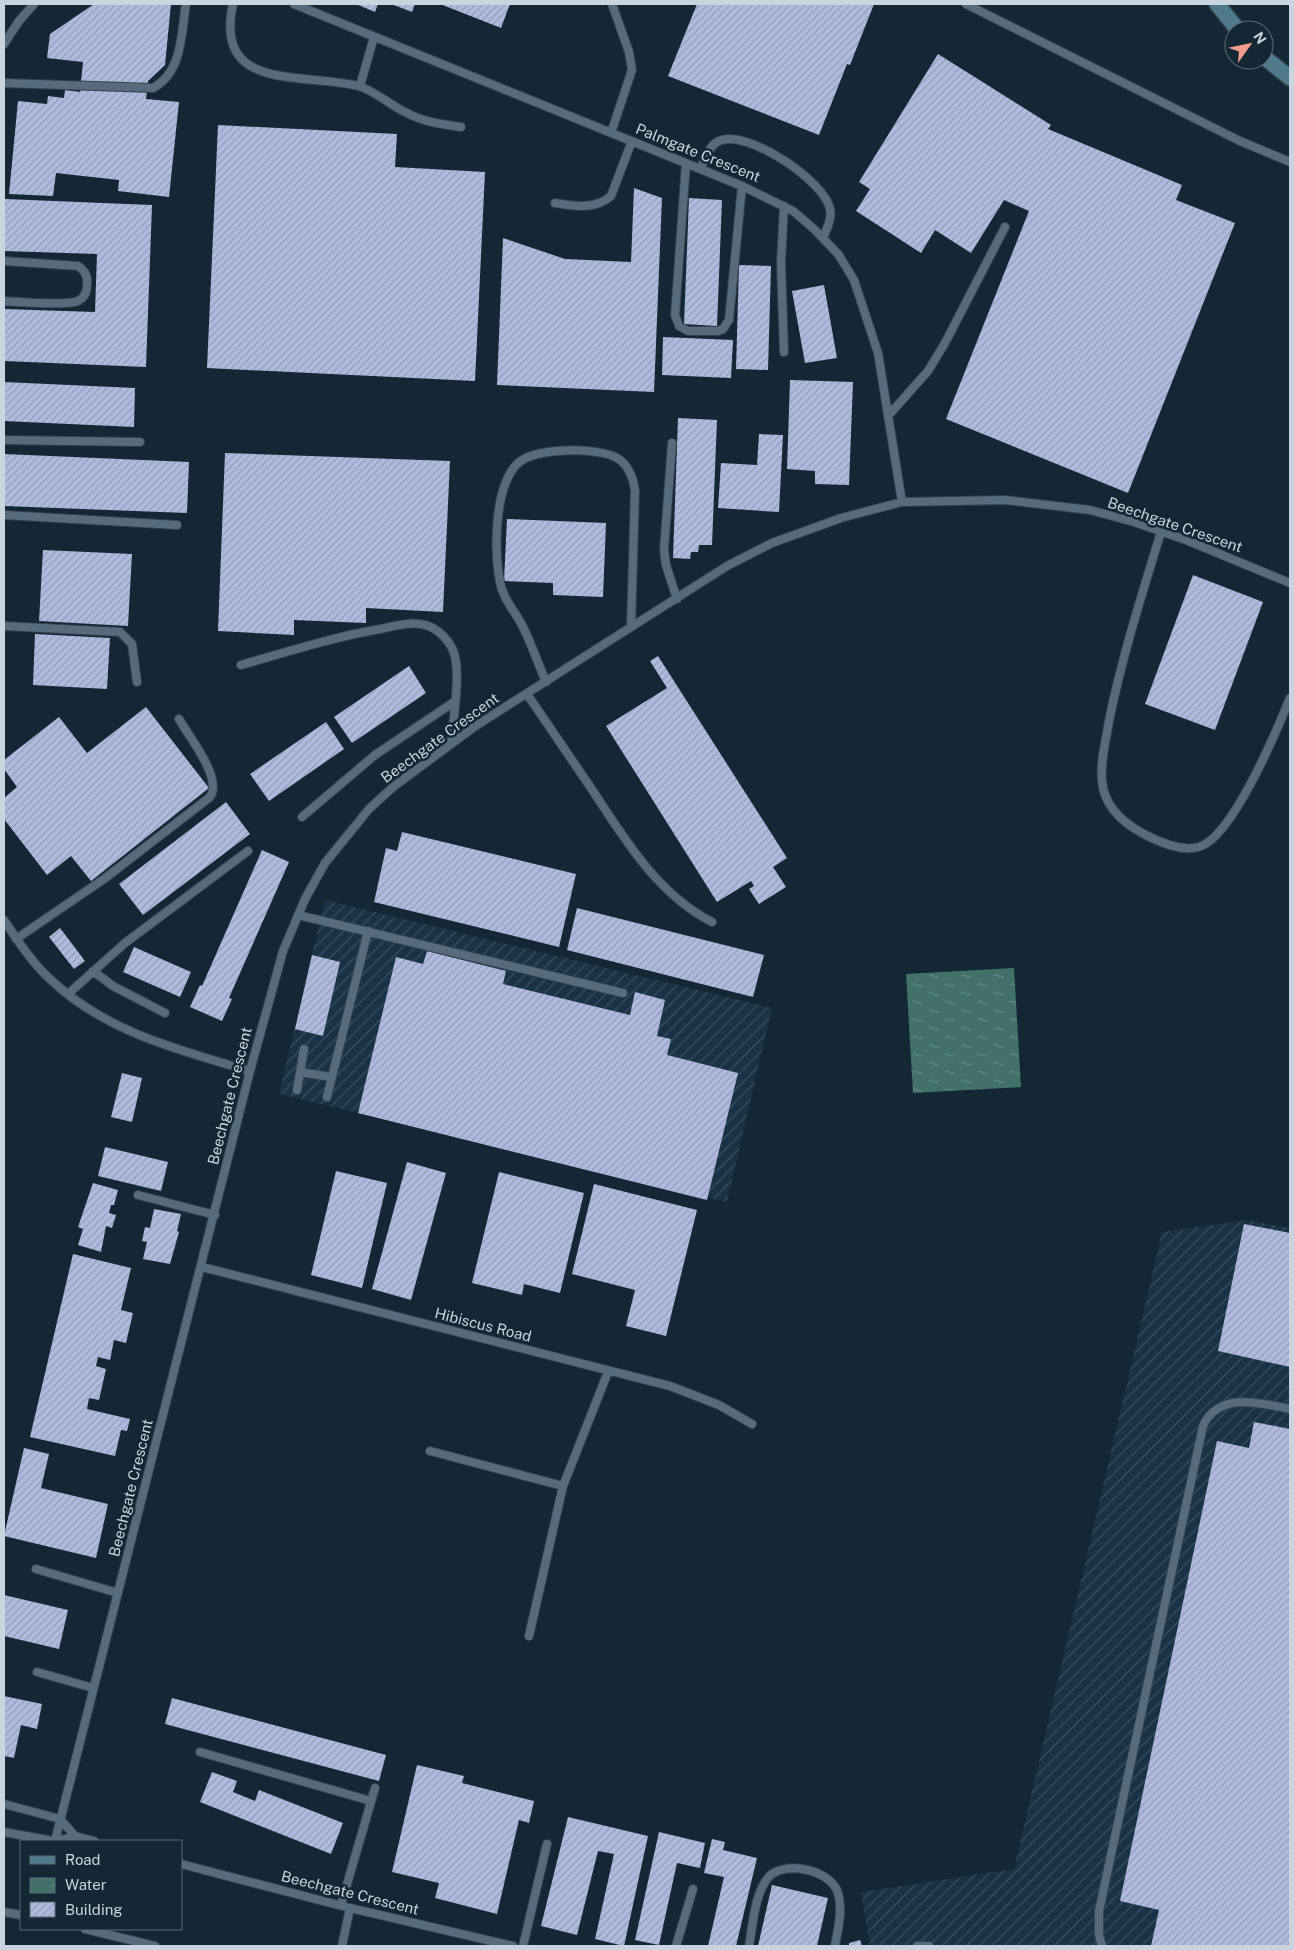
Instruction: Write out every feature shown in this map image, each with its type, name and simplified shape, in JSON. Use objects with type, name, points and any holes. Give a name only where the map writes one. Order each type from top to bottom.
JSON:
[{"type":"street","points":[[1217,4],[1230,20]]},
{"type":"street","points":[[1274,65],[1290,78]]},
{"type":"lane","points":[[4,44],[33,4]]},
{"type":"lane","points":[[4,83],[153,88],[166,78],[177,60],[186,4]]},
{"type":"lane","points":[[233,4],[229,34],[232,46],[241,58],[254,68],[274,75],[360,86],[422,120],[460,127]]},
{"type":"lane","name":"Palmgate Crescent","points":[[294,4],[742,186],[792,210],[838,254],[854,280],[864,304],[878,353],[902,502]]},
{"type":"lane","points":[[611,133],[632,70],[629,52],[612,4]]},
{"type":"lane","points":[[966,4],[1240,141],[1290,162]]},
{"type":"lane","points":[[360,86],[374,37]]},
{"type":"lane","points":[[700,169],[712,146],[720,140],[739,140],[765,149],[802,173],[822,192],[827,200],[830,220],[822,238]]},
{"type":"lane","points":[[555,203],[586,206],[604,202],[611,196],[632,141]]},
{"type":"lane","points":[[686,163],[675,315],[680,326],[688,331],[718,331],[723,329],[729,320],[742,186]]},
{"type":"lane","points":[[784,206],[781,262],[784,352]]},
{"type":"lane","points":[[888,416],[922,378],[945,343],[1005,227]]},
{"type":"lane","points":[[4,261],[78,266],[83,269],[88,279],[87,290],[83,297],[73,302],[4,301]]},
{"type":"lane","points":[[4,440],[140,442]]},
{"type":"lane","points":[[672,443],[664,550],[666,566],[677,599]]},
{"type":"lane","points":[[546,682],[523,627],[505,599],[499,580],[498,530],[500,503],[508,476],[520,462],[543,453],[590,452],[609,454],[618,458],[628,469],[635,490],[631,627]]},
{"type":"lane","name":"Beechgate Crescent","points":[[55,1840],[202,1267],[250,1071],[283,951],[298,915],[325,863],[347,834],[393,786],[450,744],[526,694],[728,566],[772,542],[841,518],[902,502],[1006,500],[1090,510],[1161,532],[1290,583]]},
{"type":"lane","points":[[4,516],[177,525]]},
{"type":"lane","points":[[1161,532],[1113,701],[1102,757],[1102,782],[1107,800],[1118,816],[1151,838],[1189,848],[1204,845],[1216,836],[1238,807],[1290,698]]},
{"type":"lane","points":[[241,665],[354,633],[406,624],[426,625],[438,631],[448,641],[454,652],[457,666],[450,744]]},
{"type":"lane","points":[[4,626],[120,632],[132,644],[137,682]]},
{"type":"lane","points":[[526,694],[647,868],[674,897],[694,913],[712,922]]},
{"type":"lane","points":[[302,817],[375,756],[454,702]]},
{"type":"lane","points":[[16,940],[97,884],[210,798],[214,792],[214,780],[178,719]]},
{"type":"lane","points":[[68,994],[131,938],[248,851]]},
{"type":"lane","points":[[298,915],[623,993]]},
{"type":"lane","points":[[4,920],[16,940],[39,968],[68,994],[100,1016],[157,1044],[250,1071]]},
{"type":"lane","points":[[327,1097],[368,931]]},
{"type":"lane","points":[[93,972],[113,986],[165,1013]]},
{"type":"lane","points":[[297,1090],[304,1049]]},
{"type":"lane","points":[[300,1072],[331,1077]]},
{"type":"lane","points":[[138,1195],[215,1215]]},
{"type":"lane","name":"Hibiscus Road","points":[[202,1267],[608,1372],[670,1386],[699,1396],[752,1424]]},
{"type":"lane","points":[[529,1636],[563,1486],[608,1372]]},
{"type":"lane","points":[[1102,1946],[1099,1935],[1099,1911],[1203,1426],[1213,1410],[1228,1404],[1263,1404],[1290,1409]]},
{"type":"lane","points":[[430,1450],[563,1486]]},
{"type":"lane","points":[[36,1569],[118,1593]]},
{"type":"lane","points":[[37,1672],[93,1688]]},
{"type":"lane","points":[[200,1752],[372,1801]]},
{"type":"lane","points":[[342,1946],[346,1907],[375,1788]]},
{"type":"lane","points":[[4,1804],[60,1819],[75,1836]]},
{"type":"lane","points":[[4,1832],[49,1840]]},
{"type":"lane","points":[[59,1840],[75,1836],[90,1840]]},
{"type":"lane","points":[[523,1946],[548,1844]]},
{"type":"lane","name":"Beechgate Crescent","points":[[182,1864],[346,1907],[513,1946]]},
{"type":"lane","points":[[749,1946],[760,1893],[767,1879],[776,1870],[796,1867],[826,1878],[838,1891],[841,1912],[836,1946]]},
{"type":"lane","points":[[676,1946],[693,1889]]},
{"type":"lane","points":[[4,1912],[20,1915]]},
{"type":"lane","points":[[89,1930],[154,1946]]},
{"type":"lane","points":[[917,1946],[929,1946]]},
{"type":"shaded area","points":[[325,900],[772,1008],[727,1202],[279,1094]]},
{"type":"shaded area","points":[[1248,1220],[1290,1228],[1290,1946],[870,1946],[861,1892],[1014,1869],[1162,1232]]},
{"type":"water","points":[[1014,968],[1021,1087],[913,1093],[906,974]]},
{"type":"building","points":[[94,4],[171,4],[165,65],[148,81],[146,99],[179,102],[169,197],[118,191],[119,180],[56,173],[53,196],[9,194],[18,101],[47,104],[48,96],[64,98],[65,90],[80,92],[83,62],[47,58],[50,34]]},
{"type":"building","points":[[356,4],[378,4],[375,12]]},
{"type":"building","points":[[391,4],[415,4],[412,12]]},
{"type":"building","points":[[440,4],[510,4],[501,28]]},
{"type":"building","points":[[697,4],[874,4],[850,65],[847,64],[819,135],[668,76]]},
{"type":"building","points":[[938,54],[1051,125],[1048,129],[1182,185],[1176,200],[1235,223],[1128,493],[946,419],[1029,211],[1004,200],[971,253],[935,230],[921,253],[856,211],[870,189],[859,182]]},
{"type":"building","points":[[218,125],[397,134],[395,167],[485,172],[475,381],[207,368]]},
{"type":"building","points":[[634,188],[662,198],[654,392],[497,385],[503,238],[565,259],[631,262]]},
{"type":"building","points":[[689,198],[722,200],[717,326],[684,324]]},
{"type":"building","points":[[5,199],[152,205],[146,367],[4,361],[4,309],[95,312],[97,254],[4,251]]},
{"type":"building","points":[[739,265],[771,266],[768,370],[736,369]]},
{"type":"building","points":[[824,285],[837,358],[805,363],[792,291]]},
{"type":"building","points":[[663,337],[733,340],[731,378],[662,375]]},
{"type":"building","points":[[790,380],[853,382],[849,485],[815,484],[815,471],[787,469]]},
{"type":"building","points":[[4,382],[135,388],[134,427],[4,421]]},
{"type":"building","points":[[678,418],[717,420],[712,545],[699,545],[698,552],[691,552],[690,559],[673,558]]},
{"type":"building","points":[[759,434],[783,435],[779,512],[718,508],[721,463],[757,465]]},
{"type":"building","points":[[225,453],[450,461],[443,612],[366,608],[366,623],[294,620],[294,635],[218,631]]},
{"type":"building","points":[[4,454],[189,462],[187,513],[4,506]]},
{"type":"building","points":[[507,519],[606,523],[603,597],[553,595],[553,583],[504,581]]},
{"type":"building","points":[[43,550],[132,554],[128,626],[39,621]]},
{"type":"building","points":[[1193,575],[1263,602],[1215,730],[1145,704]]},
{"type":"building","points":[[35,634],[110,638],[107,689],[33,685]]},
{"type":"building","points":[[658,656],[787,858],[773,867],[786,887],[759,904],[749,889],[754,886],[751,881],[717,902],[606,726],[667,688],[650,661]]},
{"type":"building","points":[[409,666],[426,693],[352,743],[334,717]]},
{"type":"building","points":[[146,707],[209,788],[91,881],[71,856],[47,875],[4,819],[4,798],[17,787],[4,769],[4,760],[59,717],[87,753]]},
{"type":"building","points":[[326,722],[344,749],[269,801],[250,774]]},
{"type":"building","points":[[226,802],[250,834],[143,915],[119,884]]},
{"type":"building","points":[[402,832],[576,874],[559,947],[374,902],[386,848],[397,851]]},
{"type":"building","points":[[262,850],[289,862],[229,998],[232,999],[222,1021],[190,1007],[200,985],[202,986]]},
{"type":"building","points":[[577,908],[764,955],[753,997],[567,950]]},
{"type":"building","points":[[60,928],[85,961],[74,969],[49,937]]},
{"type":"building","points":[[134,947],[191,972],[180,997],[123,972]]},
{"type":"building","points":[[427,951],[506,971],[503,984],[630,1015],[635,992],[665,1000],[657,1036],[671,1039],[667,1055],[738,1073],[707,1200],[358,1113],[396,957],[423,964]]},
{"type":"building","points":[[312,955],[340,962],[323,1036],[295,1029]]},
{"type":"building","points":[[122,1073],[142,1078],[132,1122],[111,1117]]},
{"type":"building","points":[[105,1147],[168,1162],[161,1191],[98,1176]]},
{"type":"building","points":[[407,1162],[446,1173],[411,1300],[372,1289]]},
{"type":"building","points":[[336,1171],[387,1183],[362,1288],[311,1275]]},
{"type":"building","points":[[499,1172],[584,1193],[560,1293],[524,1284],[522,1295],[472,1283]]},
{"type":"building","points":[[93,1183],[118,1190],[114,1205],[111,1205],[109,1213],[116,1215],[112,1228],[106,1226],[101,1252],[78,1245],[83,1229],[78,1227]]},
{"type":"building","points":[[594,1184],[697,1210],[666,1336],[626,1326],[635,1290],[572,1274]]},
{"type":"building","points":[[154,1209],[181,1214],[177,1231],[179,1232],[170,1264],[143,1259],[147,1242],[142,1241],[145,1227],[150,1228]]},
{"type":"building","points":[[1244,1224],[1290,1233],[1290,1367],[1218,1351]]},
{"type":"building","points":[[73,1254],[131,1268],[121,1310],[133,1313],[126,1343],[114,1340],[110,1360],[98,1357],[96,1366],[106,1369],[99,1400],[89,1398],[87,1409],[130,1419],[127,1431],[121,1430],[115,1456],[30,1437]]},
{"type":"building","points":[[1254,1422],[1290,1429],[1290,1946],[1151,1946],[1159,1910],[1120,1901],[1217,1441],[1249,1448]]},
{"type":"building","points":[[24,1448],[49,1454],[41,1488],[108,1504],[96,1558],[4,1536]]},
{"type":"building","points":[[4,1595],[68,1610],[59,1649],[4,1636]]},
{"type":"building","points":[[4,1696],[42,1704],[37,1729],[21,1725],[14,1758],[4,1756]]},
{"type":"building","points":[[172,1698],[386,1755],[379,1781],[165,1724]]},
{"type":"building","points":[[417,1765],[464,1776],[462,1783],[534,1801],[529,1823],[519,1820],[497,1914],[435,1898],[439,1883],[392,1872]]},
{"type":"building","points":[[212,1772],[237,1781],[233,1792],[255,1801],[259,1790],[343,1823],[331,1854],[200,1802]]},
{"type":"building","points":[[568,1817],[648,1836],[624,1946],[595,1939],[614,1854],[598,1851],[577,1935],[541,1926]]},
{"type":"building","points":[[659,1832],[705,1843],[700,1868],[677,1863],[659,1945],[635,1940]]},
{"type":"building","points":[[712,1839],[725,1842],[723,1850],[757,1858],[736,1946],[708,1946],[724,1877],[704,1873]]},
{"type":"building","points":[[772,1885],[828,1898],[817,1946],[758,1946]]},
{"type":"building","points":[[860,1940],[862,1946],[849,1946],[849,1943]]}]
